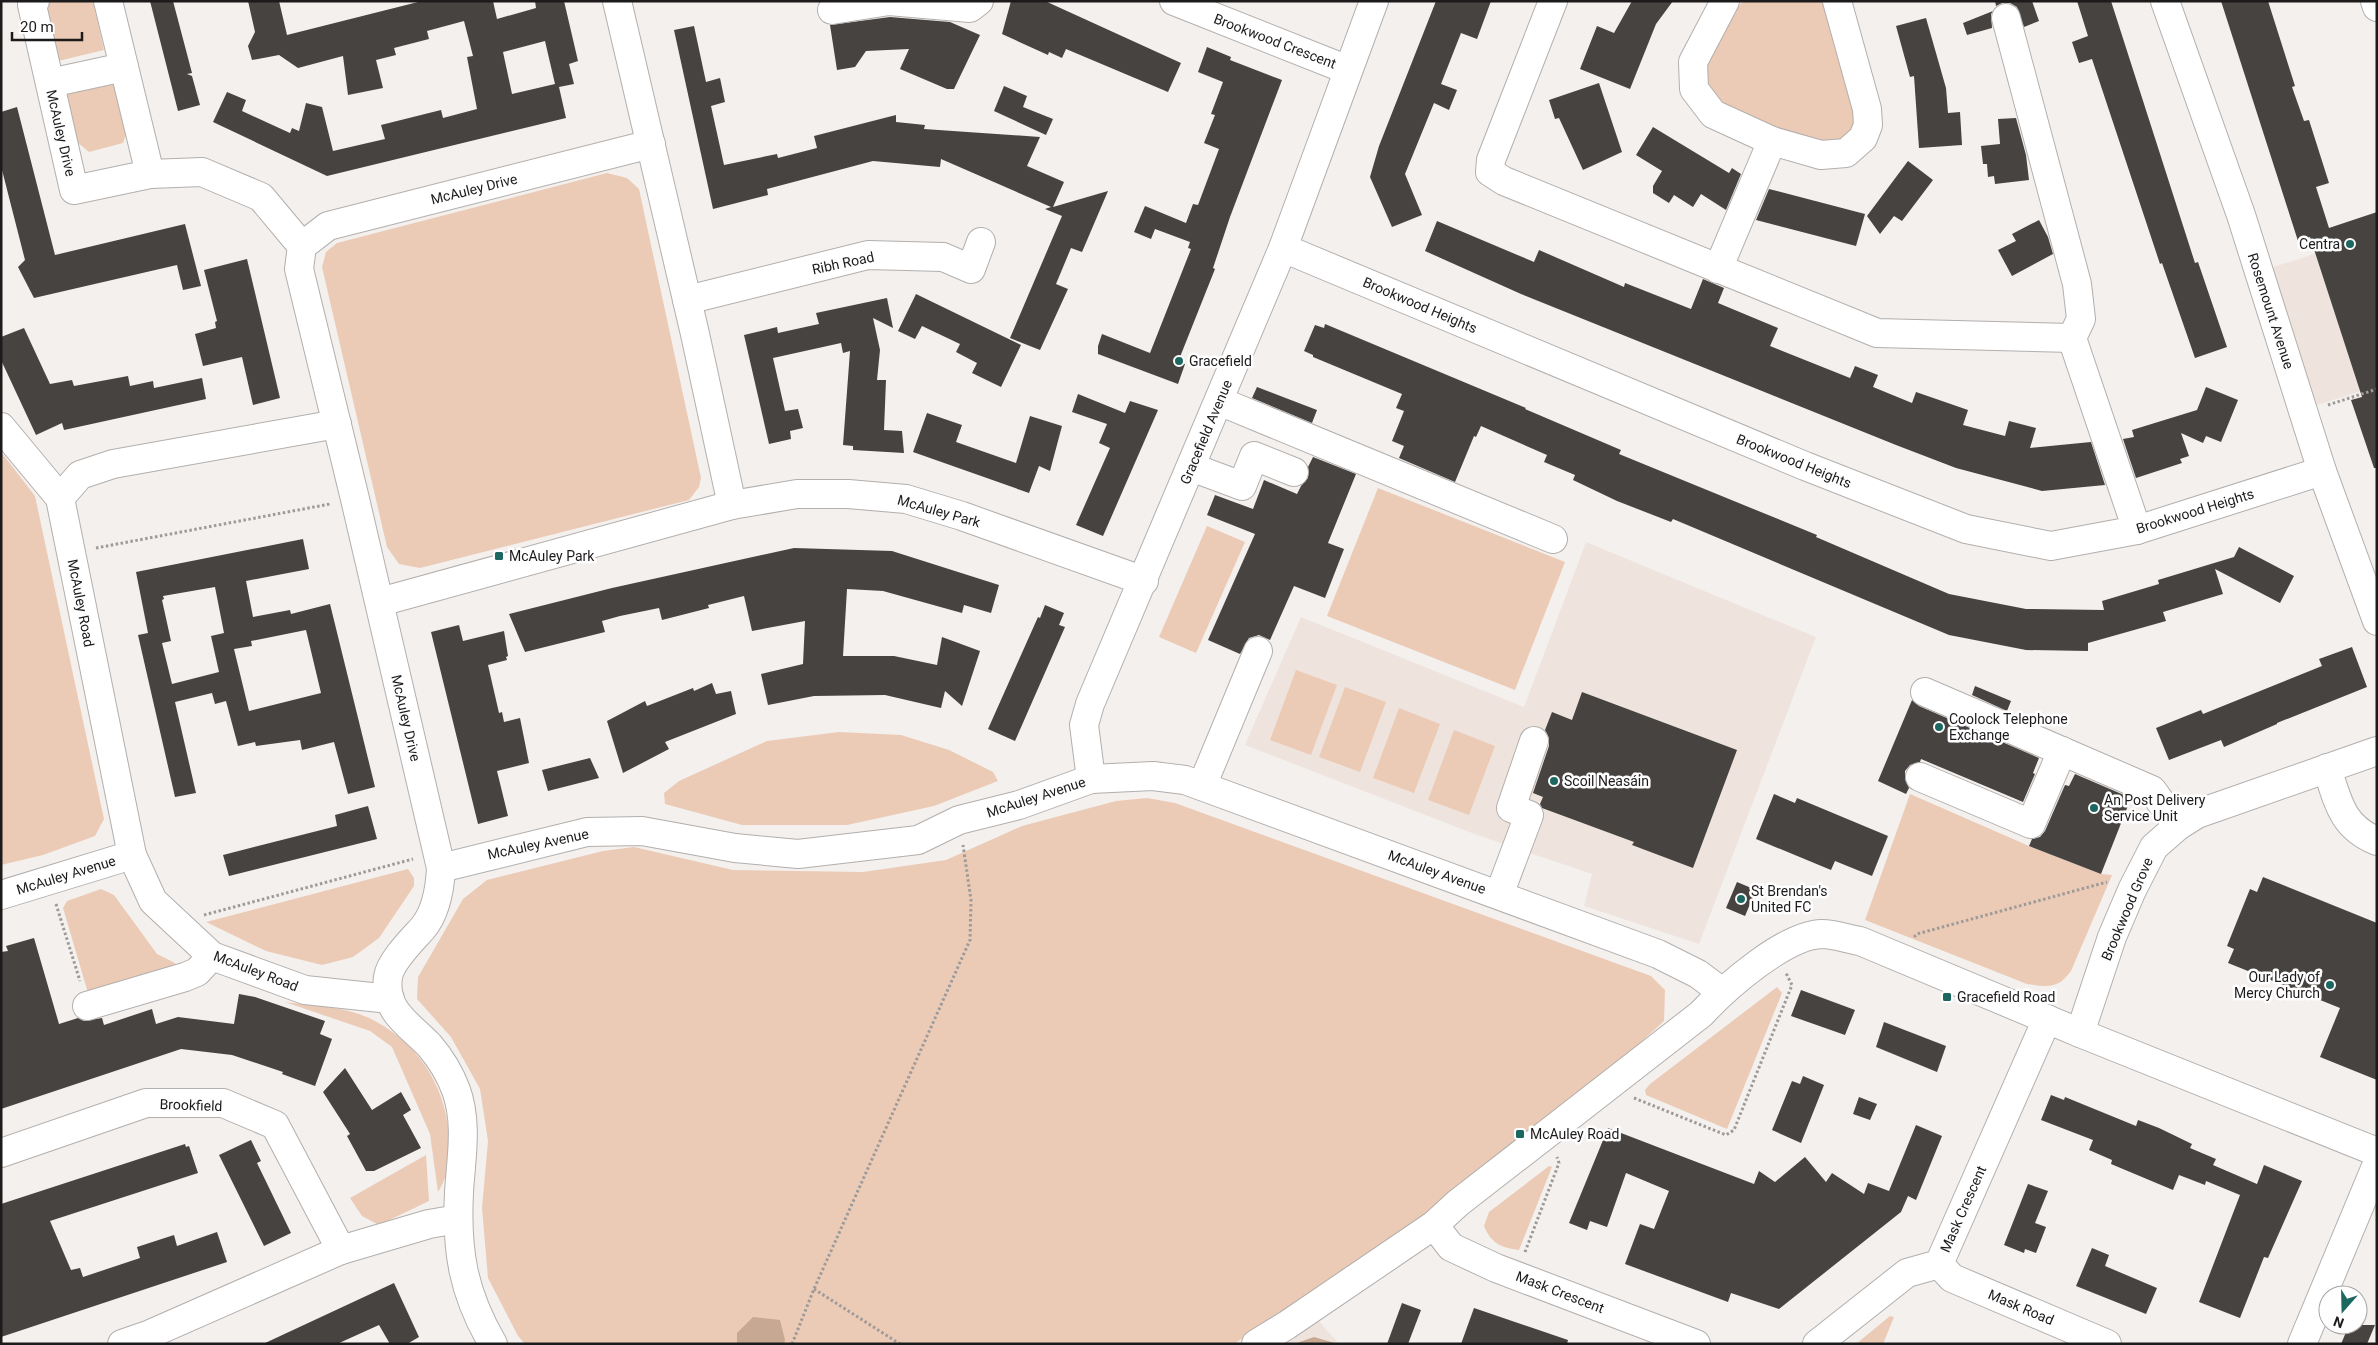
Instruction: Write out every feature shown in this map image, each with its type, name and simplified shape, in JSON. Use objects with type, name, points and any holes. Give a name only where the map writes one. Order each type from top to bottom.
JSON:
[{"type":"street","name":"McAuley Drive","points":[[34,1],[32,5],[74,190],[150,174],[202,172],[261,197],[302,246]]},
{"type":"street","points":[[108,1],[150,174]]},
{"type":"street","points":[[618,1],[732,505]]},
{"type":"street","points":[[832,10],[889,1],[970,8],[979,1]]},
{"type":"street","name":"Brookwood Crescent","points":[[1174,1],[1348,70]]},
{"type":"street","name":"Gracefield Avenue","points":[[1091,779],[1084,725],[1090,704],[1144,581],[1283,248],[1374,1]]},
{"type":"street","points":[[1553,1],[1491,160],[1490,172],[1504,180],[1718,269],[1877,332],[2072,338]]},
{"type":"street","points":[[1725,1],[1693,62],[1694,89],[1713,114],[1772,141],[1821,155],[1846,153],[1863,138],[1868,124],[1866,109],[1837,1]]},
{"type":"street","name":"Rosemount Avenue","points":[[2165,1],[2241,215],[2322,471],[2377,621]]},
{"type":"street","points":[[2375,1],[2377,7]]},
{"type":"street","points":[[2006,18],[2077,284],[2081,319],[2072,338],[2137,530]]},
{"type":"street","points":[[50,84],[124,67]]},
{"type":"street","points":[[1718,269],[1772,141]]},
{"type":"street","name":"McAuley Drive","points":[[390,999],[388,977],[406,945],[424,927],[440,892],[439,861],[356,499],[299,269],[302,246],[328,226],[651,144]]},
{"type":"street","name":"Ribh Road","points":[[687,300],[868,255],[943,258],[971,269],[981,242]]},
{"type":"street","name":"Brookwood Heights","points":[[1283,248],[1789,460],[1966,528],[2051,546],[2137,530],[2322,471]]},
{"type":"street","points":[[1219,401],[1553,539]]},
{"type":"street","points":[[60,498],[80,475],[113,464],[337,424]]},
{"type":"street","name":"McAuley Road","points":[[1,427],[60,498],[132,856],[153,901],[212,956],[305,990],[390,999]]},
{"type":"street","points":[[1191,468],[1242,486],[1254,456],[1294,472]]},
{"type":"street","name":"McAuley Park","points":[[380,602],[732,505],[797,494],[848,494],[906,499],[962,516],[1144,581]]},
{"type":"street","points":[[1202,786],[1258,651]]},
{"type":"street","points":[[1925,692],[2152,790],[2178,826]]},
{"type":"street","points":[[1499,895],[1529,815],[1511,808],[1534,741]]},
{"type":"street","points":[[1920,777],[2032,824],[2062,751]]},
{"type":"street","name":"Brookwood Grove","points":[[2080,1033],[2106,955],[2132,890],[2154,847],[2178,826],[2197,814],[2377,751]]},
{"type":"street","points":[[2327,768],[2339,807],[2350,823],[2361,834],[2377,841]]},
{"type":"street","name":"McAuley Avenue","points":[[439,861],[587,832],[642,831],[735,848],[798,854],[918,840],[959,820],[1019,806],[1091,779],[1153,776],[1184,780],[1202,786],[1658,954],[1698,974],[1722,992]]},
{"type":"street","name":"McAuley Avenue","points":[[1,895],[132,856]]},
{"type":"street","points":[[1256,1344],[1434,1225],[1458,1203],[1701,1014],[1722,992],[1777,952],[1793,941],[1822,934],[1860,941],[2080,1033],[2377,1152]]},
{"type":"street","points":[[87,1006],[185,977],[197,972],[212,956]]},
{"type":"street","points":[[390,999],[399,1018],[428,1045],[446,1068],[457,1092],[462,1119],[463,1154],[458,1219],[459,1251],[468,1294],[493,1344]]},
{"type":"street","name":"Mask Crescent","points":[[1817,1344],[1907,1273],[1938,1264],[2047,1019]]},
{"type":"street","name":"Brookfield","points":[[1,1153],[146,1103],[222,1103],[274,1125],[340,1250]]},
{"type":"street","points":[[2302,1344],[2377,1164]]},
{"type":"street","points":[[122,1344],[148,1335],[340,1250],[420,1227],[458,1219]]},
{"type":"street","name":"Mask Crescent","points":[[1434,1225],[1451,1247],[1516,1276],[1696,1344]]},
{"type":"street","name":"Mask Road","points":[[1938,1264],[1952,1278],[2107,1344]]},
{"type":"path","points":[[2304,416],[2319,408],[2377,389]]},
{"type":"path","points":[[71,553],[356,499]]},
{"type":"path","points":[[792,1344],[814,1289],[970,940],[971,900],[959,820]]},
{"type":"path","points":[[180,926],[189,919],[439,861]]},
{"type":"path","points":[[49,881],[87,1006]]},
{"type":"path","points":[[1899,957],[1917,934],[2109,881],[2132,890]]},
{"type":"path","points":[[1620,1077],[1632,1098],[1726,1136],[1734,1130],[1792,985],[1777,952]]},
{"type":"path","points":[[1516,1276],[1559,1163],[1556,1150]]},
{"type":"path","points":[[814,1289],[900,1344]]},
{"type":"shaded area","points":[[48,1],[93,1],[104,50],[54,62],[42,11]]},
{"type":"shaded area","points":[[1743,1],[1826,1],[1861,120],[1850,138],[1814,146],[1746,118],[1720,100],[1708,88],[1705,66],[1735,11]]},
{"type":"shaded area","points":[[120,81],[130,123],[123,143],[89,152],[71,137],[61,95]]},
{"type":"shaded area","points":[[607,173],[627,178],[639,189],[701,478],[699,487],[689,500],[420,568],[399,564],[387,547],[322,267],[326,252],[337,243]]},
{"type":"shaded area","points":[[2333,248],[2377,386],[2311,407],[2267,269]]},
{"type":"shaded area","points":[[1,452],[35,496],[104,819],[95,836],[43,855],[1,865]]},
{"type":"shaded area","points":[[1378,488],[1565,562],[1515,690],[1327,616]]},
{"type":"shaded area","points":[[1207,526],[1245,542],[1196,653],[1159,637]]},
{"type":"shaded area","points":[[1586,542],[1816,637],[1699,944],[1584,906],[1592,874],[1477,835],[1245,745],[1301,617],[1524,707]]},
{"type":"shaded area","points":[[1296,670],[1337,685],[1311,755],[1270,740]]},
{"type":"shaded area","points":[[1345,687],[1386,702],[1360,772],[1319,757]]},
{"type":"shaded area","points":[[1399,708],[1440,724],[1414,793],[1373,778]]},
{"type":"shaded area","points":[[1454,730],[1495,746],[1469,815],[1428,800]]},
{"type":"shaded area","points":[[839,732],[901,735],[949,750],[993,772],[998,781],[934,806],[847,825],[742,825],[665,804],[664,793],[679,781],[767,741]]},
{"type":"shaded area","points":[[1910,794],[2029,846],[2101,874],[2112,875],[2071,971],[2062,981],[2047,986],[2027,984],[1865,920]]},
{"type":"shaded area","points":[[1147,798],[1175,803],[1651,976],[1665,990],[1664,1021],[1597,1082],[1415,1222],[1234,1344],[525,1344],[518,1336],[488,1278],[482,1208],[488,1141],[480,1089],[451,1037],[417,999],[418,977],[463,899],[487,880],[603,851],[634,847],[733,870],[863,872],[946,860],[1022,826],[1116,801]]},
{"type":"shaded area","points":[[408,869],[414,878],[414,886],[379,938],[353,957],[322,965],[266,951],[206,922]]},
{"type":"shaded area","points":[[101,889],[114,895],[157,954],[175,963],[176,975],[88,993],[63,908],[67,901]]},
{"type":"shaded area","points":[[1777,987],[1782,993],[1727,1129],[1646,1095],[1645,1090],[1650,1084]]},
{"type":"shaded area","points":[[285,1002],[331,1007],[365,1016],[392,1032],[420,1058],[439,1091],[445,1109],[448,1128],[448,1166],[444,1182],[438,1192],[430,1134],[392,1047],[370,1031]]},
{"type":"shaded area","points":[[426,1155],[429,1201],[379,1225],[362,1216],[350,1198]]},
{"type":"shaded area","points":[[1549,1166],[1552,1167],[1519,1250],[1497,1244],[1490,1237],[1484,1226],[1489,1212]]},
{"type":"shaded area","points":[[1890,1316],[1894,1317],[1883,1344],[1856,1344]]},
{"type":"shaded area","points":[[753,1317],[780,1320],[785,1340],[784,1344],[737,1344],[737,1333]]},
{"type":"shaded area","points":[[1317,1319],[1339,1344],[1279,1344]]},
{"type":"shaded area","points":[[1314,1337],[1338,1344],[1294,1344]]},
{"type":"building","points":[[150,1],[173,1],[192,73],[187,74],[192,76],[200,105],[178,111]]},
{"type":"building","points":[[248,1],[279,1],[287,35],[422,1],[493,1],[497,19],[536,8],[535,1],[564,1],[578,61],[569,64],[574,84],[559,87],[566,118],[327,176],[213,122],[227,92],[246,100],[242,111],[290,133],[292,128],[299,131],[306,103],[322,107],[333,151],[385,139],[381,125],[441,110],[443,118],[477,109],[467,57],[473,56],[464,21],[427,31],[429,39],[394,48],[396,55],[376,60],[383,88],[348,95],[343,56],[298,68],[279,55],[252,60],[248,46],[255,32]],"holes":[[[545,41],[555,84],[512,94],[503,52]]]},
{"type":"building","points":[[1011,1],[1045,1],[1181,63],[1168,92],[1066,49],[1062,58],[1049,52],[1048,55],[1002,34]]},
{"type":"building","points":[[1436,1],[1491,1],[1477,39],[1461,33],[1441,84],[1457,90],[1449,110],[1434,103],[1405,174],[1422,215],[1392,227],[1370,177],[1379,146]]},
{"type":"building","points":[[1632,1],[1673,1],[1656,24],[1630,89],[1580,69],[1597,26],[1614,33]]},
{"type":"building","points":[[1995,1],[2032,1],[2039,21],[2024,27],[2017,7],[2010,3],[2002,3],[1996,6]]},
{"type":"building","points":[[2077,1],[2111,1],[2195,263],[2198,262],[2227,347],[2195,358],[2162,263],[2160,264],[2092,59],[2079,63],[2072,42],[2088,36]]},
{"type":"building","points":[[2221,1],[2268,1],[2295,86],[2292,87],[2304,121],[2309,120],[2329,183],[2316,187],[2329,228],[2377,212],[2377,468],[2374,468],[2351,400],[2362,397],[2310,237],[2298,241]]},
{"type":"building","points":[[1993,11],[1991,14],[1992,28],[1967,35],[1963,23]]},
{"type":"building","points":[[890,17],[950,22],[980,35],[954,89],[947,89],[900,69],[909,49],[866,51],[855,67],[837,70],[830,25]]},
{"type":"building","points":[[1926,18],[1946,88],[1948,113],[1960,112],[1962,145],[1919,148],[1914,76],[1910,77],[1896,26]]},
{"type":"building","points":[[694,26],[706,82],[720,78],[725,102],[711,106],[724,165],[777,154],[778,158],[817,148],[814,136],[896,115],[896,122],[925,125],[924,129],[1040,137],[1027,166],[1064,182],[1053,207],[1108,191],[1082,252],[1071,248],[1056,284],[1068,289],[1040,350],[1010,338],[1062,216],[1045,209],[1051,207],[941,159],[940,167],[873,161],[767,189],[768,195],[713,209],[674,30]]},
{"type":"building","points":[[1207,47],[1231,57],[1230,60],[1282,80],[1230,217],[1213,268],[1215,269],[1178,362],[1185,364],[1178,384],[1098,354],[1098,346],[1102,334],[1150,353],[1191,249],[1188,248],[1190,242],[1155,229],[1151,239],[1134,232],[1145,206],[1186,223],[1193,204],[1198,205],[1219,149],[1204,143],[1215,115],[1211,114],[1223,82],[1198,72]]},
{"type":"building","points":[[1599,83],[1622,152],[1583,170],[1559,118],[1555,119],[1549,100]]},
{"type":"building","points":[[1004,86],[1027,96],[1023,107],[1053,119],[1046,135],[994,111]]},
{"type":"building","points":[[17,107],[55,255],[185,224],[201,286],[183,290],[177,265],[34,298],[18,267],[25,260],[1,166],[1,112]]},
{"type":"building","points":[[2016,118],[2026,155],[2029,180],[1995,184],[1994,176],[1988,177],[1987,164],[1983,164],[1981,146],[2000,144],[1998,119]]},
{"type":"building","points":[[1653,127],[1729,173],[1732,168],[1741,174],[1726,210],[1701,194],[1693,207],[1674,195],[1669,203],[1653,193],[1653,186],[1662,171],[1636,155]]},
{"type":"building","points":[[1908,161],[1933,180],[1902,221],[1894,216],[1880,234],[1867,216]]},
{"type":"building","points":[[1769,189],[1865,214],[1856,246],[1756,220]]},
{"type":"building","points":[[2039,220],[2048,237],[2053,254],[2012,276],[1998,250],[2016,241],[2012,234]]},
{"type":"building","points":[[1437,221],[1534,262],[1539,250],[1624,287],[1625,283],[1691,309],[1703,279],[1724,288],[1718,303],[1778,328],[1770,346],[1850,378],[1855,366],[1878,375],[1873,387],[1912,403],[1916,392],[1968,410],[1963,425],[2005,436],[2009,421],[2036,428],[2030,448],[2091,442],[2105,485],[2042,491],[1956,468],[1896,445],[1521,294],[1425,251]]},
{"type":"building","points":[[247,259],[280,398],[253,405],[242,357],[203,366],[195,334],[216,328],[215,322],[217,321],[204,270]]},
{"type":"building","points":[[916,294],[1021,345],[1001,387],[972,373],[977,363],[956,352],[960,344],[922,326],[915,339],[898,331]]},
{"type":"building","points":[[887,298],[893,328],[873,318],[880,350],[877,380],[886,380],[884,430],[902,431],[904,453],[853,450],[853,446],[843,445],[850,351],[843,353],[841,343],[773,358],[785,411],[798,409],[803,428],[790,431],[791,439],[769,444],[744,335],[777,327],[778,333],[819,324],[816,313]]},
{"type":"building","points":[[1325,324],[1526,408],[1621,450],[1619,454],[1817,535],[1816,537],[1949,594],[2026,609],[2104,610],[2102,601],[2159,584],[2158,580],[2234,557],[2239,547],[2294,576],[2280,603],[2215,569],[2223,594],[2163,612],[2166,621],[2088,643],[2088,651],[2026,650],[1949,635],[1673,519],[1671,522],[1617,501],[1573,480],[1575,475],[1544,462],[1547,455],[1481,426],[1476,437],[1474,436],[1455,482],[1399,458],[1404,446],[1392,441],[1404,411],[1396,408],[1402,394],[1313,357],[1313,355],[1304,351],[1315,325],[1324,328]]},
{"type":"building","points":[[24,328],[50,384],[72,380],[74,386],[128,376],[130,386],[153,381],[154,388],[202,378],[206,399],[64,430],[62,423],[36,435],[1,360],[1,337]]},
{"type":"building","points":[[1257,387],[1317,410],[1312,423],[1252,398]]},
{"type":"building","points":[[2206,387],[2238,400],[2221,442],[2206,436],[2203,443],[2181,433],[2189,456],[2180,459],[2182,463],[2136,478],[2123,439],[2134,437],[2132,430],[2197,410]]},
{"type":"building","points":[[1078,394],[1125,413],[1130,401],[1158,410],[1103,536],[1076,525],[1110,448],[1099,443],[1107,424],[1072,412]]},
{"type":"building","points":[[927,413],[962,425],[956,442],[1016,463],[1030,416],[1062,426],[1050,471],[1039,466],[1029,493],[913,452]]},
{"type":"building","points":[[1313,457],[1356,474],[1328,543],[1344,549],[1325,598],[1294,586],[1270,640],[1259,635],[1249,638],[1240,654],[1208,640],[1255,534],[1207,515],[1215,495],[1253,509],[1264,480],[1297,494],[1308,478],[1308,467]]},
{"type":"building","points":[[303,539],[309,569],[246,581],[253,617],[290,610],[291,614],[330,604],[375,787],[348,794],[334,742],[302,750],[300,740],[256,746],[255,742],[238,746],[226,701],[215,704],[212,693],[175,702],[196,793],[175,797],[138,635],[148,633],[136,572]],"holes":[[[215,587],[224,633],[211,636],[219,672],[172,684],[162,643],[171,641],[162,600],[164,599],[163,596]],[[306,630],[321,693],[249,711],[234,649],[252,646],[251,641]]]},
{"type":"building","points":[[794,548],[892,551],[999,585],[991,613],[964,605],[962,613],[883,591],[847,589],[843,656],[894,656],[937,665],[942,637],[980,651],[962,706],[945,691],[941,708],[885,695],[814,696],[768,705],[761,674],[803,664],[805,621],[752,631],[744,596],[708,605],[709,608],[662,620],[659,608],[620,616],[602,621],[605,632],[525,652],[509,614],[612,588]]},
{"type":"building","points":[[1045,605],[1064,613],[1059,625],[1065,627],[1015,741],[988,729]]},
{"type":"building","points":[[459,625],[463,641],[504,631],[507,660],[488,665],[499,713],[502,712],[504,722],[520,718],[529,763],[497,771],[508,816],[478,824],[431,632]]},
{"type":"building","points":[[2352,647],[2367,687],[2277,723],[2224,747],[2221,740],[2169,760],[2156,728],[2201,710],[2203,714],[2322,666],[2319,659]]},
{"type":"building","points":[[712,683],[716,694],[731,691],[736,714],[665,742],[669,749],[623,773],[607,721],[645,701],[647,706],[693,688],[694,691]]},
{"type":"building","points":[[1975,686],[2011,701],[2007,711],[1972,695]]},
{"type":"building","name":"Scoil Neasáin","points":[[1582,692],[1737,750],[1693,868],[1632,845],[1634,842],[1542,808],[1540,804],[1543,797],[1533,793],[1549,746],[1549,738],[1545,730],[1552,712],[1572,720]]},
{"type":"building","name":"Coolock Telephone Exchange","points":[[1912,700],[1919,706],[2039,758],[2033,773],[2035,774],[2023,802],[1921,759],[1920,762],[1910,765],[1905,771],[1905,779],[1909,788],[1906,794],[1878,781]]},
{"type":"building","points":[[590,758],[599,778],[548,791],[542,770]]},
{"type":"building","name":"An Post Delivery Service Unit","points":[[2075,774],[2131,798],[2101,874],[2029,846],[2032,839],[2040,837],[2045,831],[2065,785],[2069,786]]},
{"type":"building","points":[[1774,794],[1795,803],[1797,798],[1888,836],[1872,876],[1835,861],[1831,870],[1756,839]]},
{"type":"building","points":[[368,806],[377,839],[229,876],[223,855],[337,826],[335,815]]},
{"type":"building","name":"Our Lady of Mercy Church","points":[[2263,877],[2377,923],[2377,1080],[2320,1057],[2340,1008],[2228,963],[2234,949],[2227,946],[2250,889],[2257,892]]},
{"type":"building","name":"St Brendan's United FC","points":[[1737,882],[1756,890],[1745,916],[1726,908]]},
{"type":"building","points":[[34,938],[59,1024],[78,1018],[84,1021],[102,1018],[104,1025],[152,1009],[156,1024],[178,1017],[234,1024],[239,994],[255,997],[325,1021],[320,1034],[332,1039],[315,1086],[282,1074],[283,1072],[232,1055],[181,1049],[1,1109],[1,952],[8,951],[6,946]]},
{"type":"building","points":[[1801,990],[1855,1010],[1845,1035],[1791,1016]]},
{"type":"building","points":[[1884,1022],[1946,1046],[1937,1072],[1876,1047]]},
{"type":"building","points":[[345,1068],[372,1110],[401,1092],[411,1110],[403,1115],[421,1148],[374,1171],[366,1171],[347,1136],[350,1134],[323,1092]]},
{"type":"building","points":[[1803,1076],[1824,1085],[1801,1143],[1772,1130],[1792,1081],[1800,1084]]},
{"type":"building","points":[[2051,1095],[2064,1100],[2065,1097],[2136,1126],[2138,1120],[2159,1128],[2192,1144],[2190,1148],[2216,1159],[2213,1165],[2257,1184],[2264,1165],[2302,1181],[2268,1258],[2264,1257],[2240,1318],[2199,1302],[2240,1195],[2206,1181],[2205,1185],[2179,1175],[2173,1190],[2111,1164],[2112,1160],[2089,1150],[2093,1140],[2041,1120]]},
{"type":"building","points":[[1859,1097],[1877,1104],[1870,1120],[1853,1114]]},
{"type":"building","points":[[1916,1125],[1942,1136],[1916,1200],[1908,1196],[1901,1212],[1779,1309],[1731,1293],[1728,1302],[1625,1264],[1640,1224],[1654,1229],[1669,1191],[1626,1173],[1607,1227],[1590,1221],[1587,1230],[1569,1223],[1608,1128],[1754,1184],[1759,1171],[1775,1182],[1805,1157],[1826,1182],[1832,1173],[1864,1194],[1868,1183],[1889,1191]]},
{"type":"building","points":[[251,1140],[261,1161],[257,1163],[291,1233],[264,1246],[219,1155]]},
{"type":"building","points":[[185,1144],[186,1147],[189,1146],[198,1173],[50,1221],[71,1270],[80,1268],[83,1277],[140,1258],[137,1247],[174,1235],[177,1246],[217,1232],[227,1262],[1,1337],[1,1204]]},
{"type":"building","points":[[2028,1184],[2048,1191],[2035,1223],[2046,1227],[2036,1253],[2025,1249],[2024,1253],[2004,1245]]},
{"type":"building","points":[[2092,1248],[2109,1255],[2105,1266],[2157,1288],[2146,1314],[2076,1286]]},
{"type":"building","points":[[394,1283],[419,1337],[407,1344],[390,1344],[379,1325],[337,1344],[263,1344]]},
{"type":"building","points":[[1402,1303],[1421,1310],[1408,1344],[1387,1344]]},
{"type":"building","points":[[1474,1308],[1568,1340],[1567,1344],[1461,1344]]},
{"type":"building","points":[[2368,1325],[2375,1325],[2367,1344],[2341,1344],[2345,1335],[2368,1335]]},
{"type":"place","name":"Centra","points":[[2350,244]]},
{"type":"place","name":"Gracefield","points":[[1179,361]]},
{"type":"place","name":"McAuley Park","points":[[499,556]]},
{"type":"place","name":"Coolock Telephone Exchange","points":[[1939,727]]},
{"type":"place","name":"Scoil Neasáin","points":[[1554,781]]},
{"type":"place","name":"An Post Delivery Service Unit","points":[[2094,808]]},
{"type":"place","name":"St Brendan's United FC","points":[[1741,899]]},
{"type":"place","name":"Our Lady of Mercy Church","points":[[2330,985]]},
{"type":"place","name":"Gracefield Road","points":[[1947,997]]},
{"type":"place","name":"McAuley Road","points":[[1520,1134]]}]
